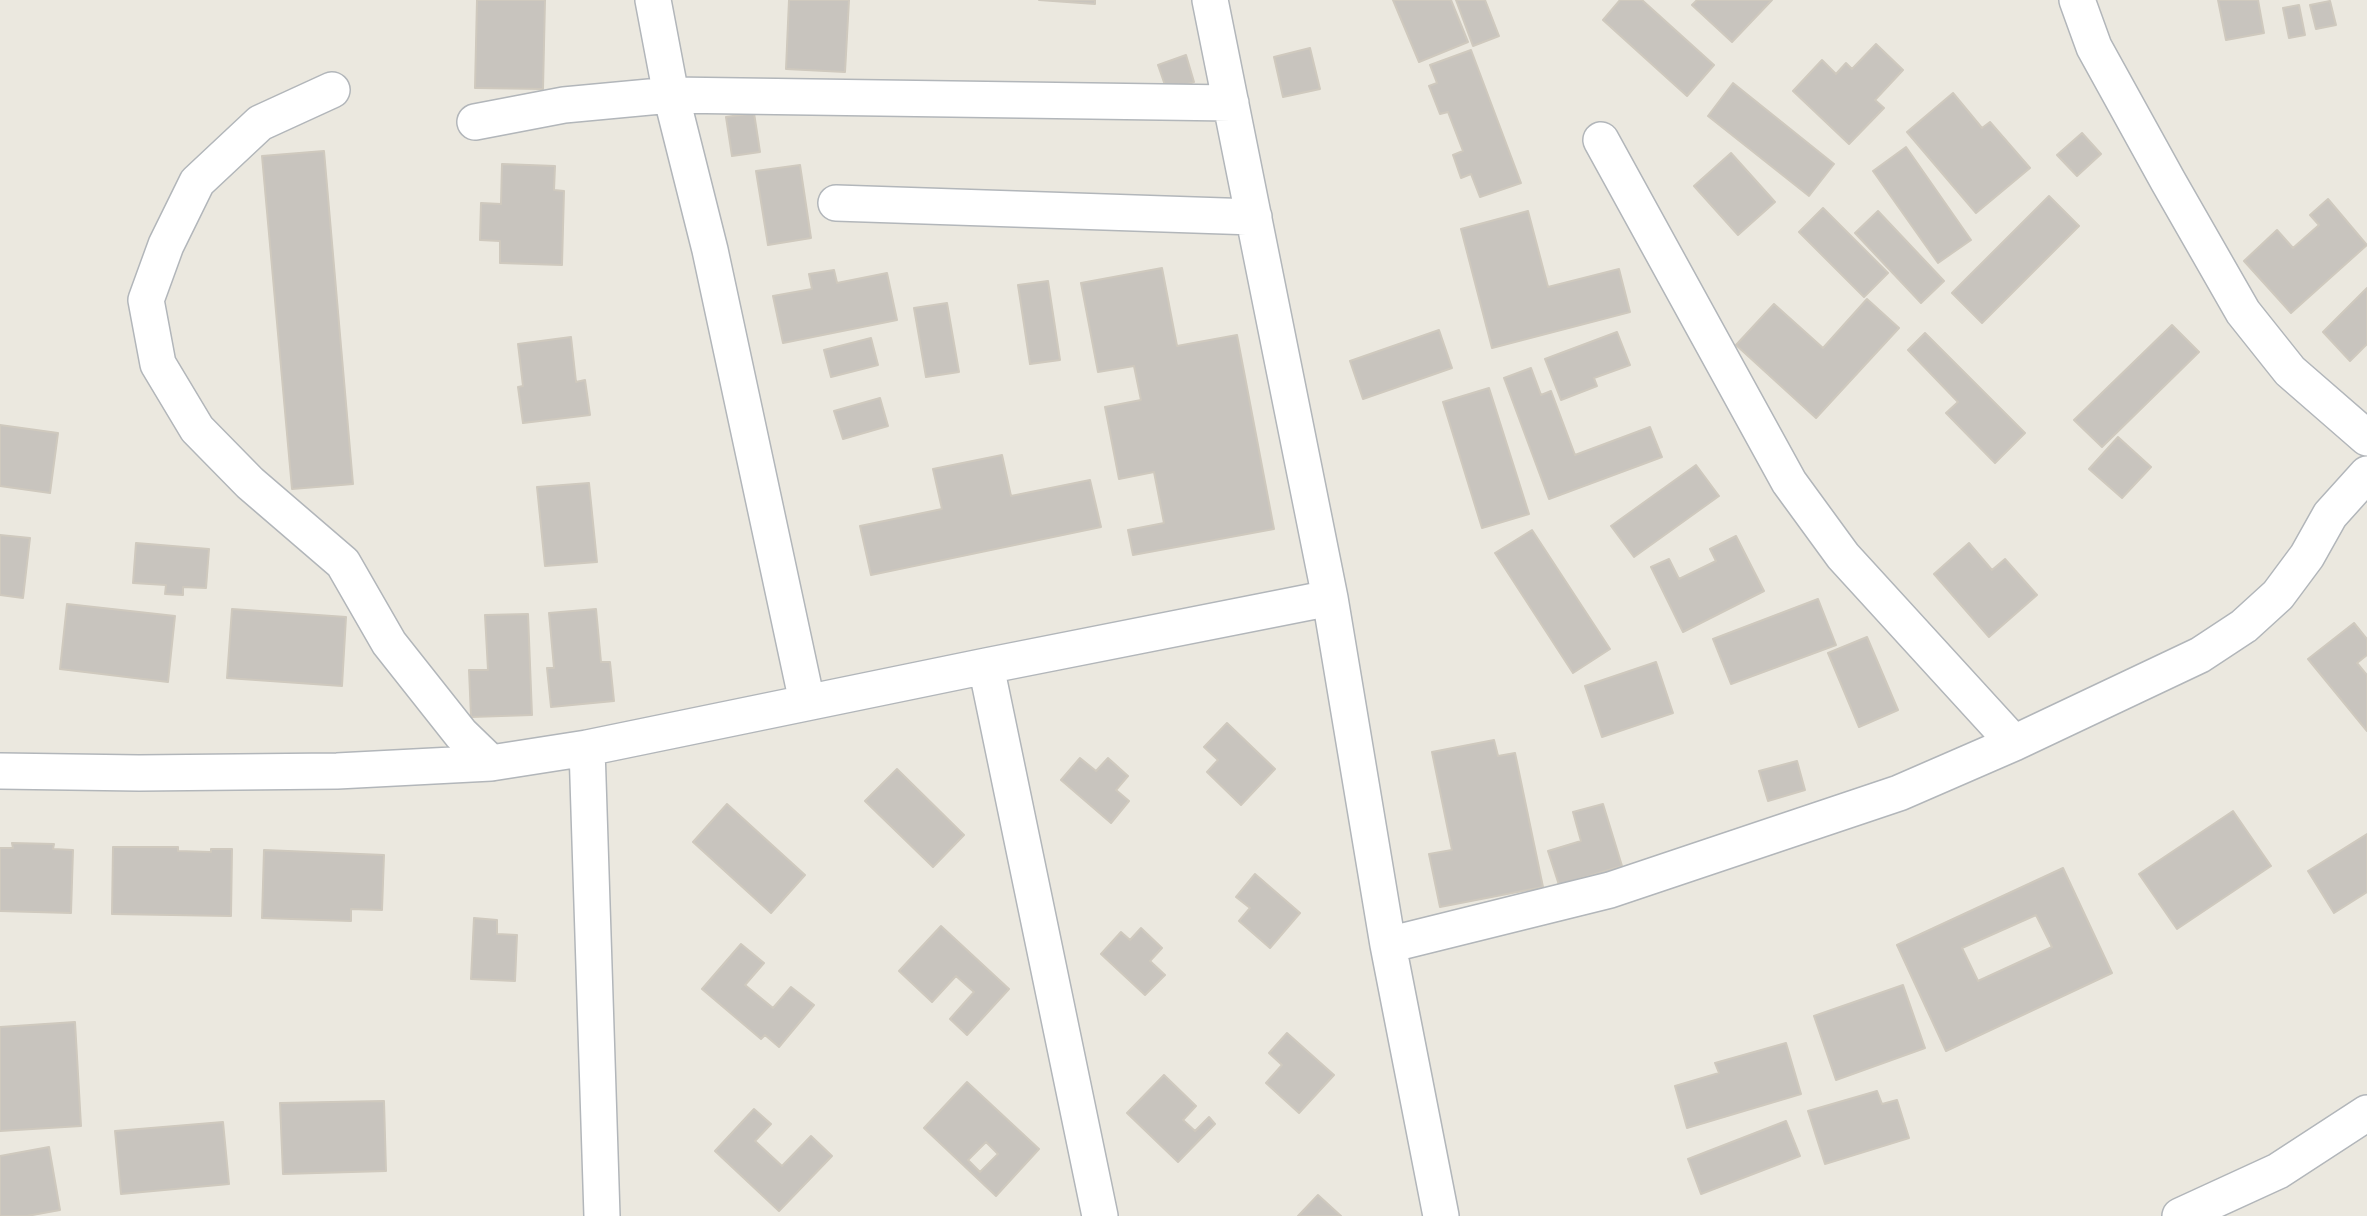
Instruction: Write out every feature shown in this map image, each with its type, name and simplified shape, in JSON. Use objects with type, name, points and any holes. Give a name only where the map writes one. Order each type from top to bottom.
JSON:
[{"type":"street","points":[[653,0],[671,95],[713,264],[807,702]]},
{"type":"street","points":[[1210,0],[1330,598],[1388,945],[1441,1216]]},
{"type":"street","points":[[2077,0],[2094,47],[2243,312],[2290,370],[2367,438]]},
{"type":"street","points":[[332,90],[260,123],[197,182],[166,245],[146,300],[158,364],[197,429],[250,483],[343,563],[389,643],[460,734],[491,763]]},
{"type":"street","points":[[475,122],[564,105],[671,95],[1231,103]]},
{"type":"street","points":[[1601,139],[1788,482],[1843,556],[2014,743]]},
{"type":"street","points":[[836,203],[1254,217]]},
{"type":"street","points":[[1388,945],[1610,890],[1899,793],[2014,743],[2200,655],[2244,626],[2278,595],[2307,556],[2330,515],[2367,474]]},
{"type":"street","points":[[0,771],[139,774],[337,771],[491,763],[587,748],[1330,598]]},
{"type":"street","points":[[986,666],[1100,1216]]},
{"type":"street","points":[[587,748],[602,1216]]},
{"type":"street","points":[[2180,1216],[2278,1171],[2367,1113]]},
{"type":"building","points":[[477,0],[545,0],[543,89],[475,88]]},
{"type":"building","points":[[789,0],[849,0],[845,72],[786,69]]},
{"type":"building","points":[[1039,0],[1095,0],[1095,4]]},
{"type":"building","points":[[1393,0],[1451,0],[1468,42],[1419,62]]},
{"type":"building","points":[[1456,0],[1485,0],[1499,36],[1473,46]]},
{"type":"building","points":[[1620,0],[1642,0],[1714,65],[1687,96],[1603,20]]},
{"type":"building","points":[[1697,0],[1772,0],[1732,42],[1692,5]]},
{"type":"building","points":[[2218,0],[2258,0],[2264,33],[2226,40]]},
{"type":"building","points":[[2330,1],[2336,25],[2316,29],[2310,5]]},
{"type":"building","points":[[2299,5],[2305,35],[2289,38],[2283,8]]},
{"type":"building","points":[[1876,44],[1903,70],[1875,100],[1884,108],[1849,144],[1793,91],[1822,60],[1836,74],[1846,63],[1852,69]]},
{"type":"building","points":[[1310,48],[1320,89],[1283,97],[1274,57]]},
{"type":"building","points":[[1471,50],[1521,183],[1480,197],[1471,174],[1461,178],[1453,155],[1463,151],[1448,112],[1440,114],[1429,86],[1437,83],[1430,65]]},
{"type":"building","points":[[1186,55],[1194,82],[1167,91],[1158,65]]},
{"type":"building","points":[[1733,83],[1834,164],[1809,196],[1708,116]]},
{"type":"building","points":[[1953,93],[1982,128],[1990,122],[2030,168],[1976,213],[1907,132]]},
{"type":"building","points":[[754,113],[760,152],[732,156],[726,117]]},
{"type":"building","points":[[2082,133],[2101,154],[2077,176],[2057,155]]},
{"type":"building","points":[[1906,147],[1971,240],[1938,263],[1873,171]]},
{"type":"building","points":[[324,151],[353,484],[292,489],[262,156]]},
{"type":"building","points":[[1731,153],[1775,202],[1738,235],[1694,186]]},
{"type":"building","points":[[502,164],[555,166],[554,190],[564,191],[562,265],[500,263],[500,241],[480,240],[481,203],[501,204]]},
{"type":"building","points":[[800,165],[811,238],[768,245],[756,171]]},
{"type":"building","points":[[2049,196],[2079,226],[1982,323],[1952,293]]},
{"type":"building","points":[[2328,199],[2367,245],[2291,313],[2244,261],[2277,230],[2293,248],[2319,225],[2310,215]]},
{"type":"building","points":[[1823,208],[1888,273],[1864,297],[1799,232]]},
{"type":"building","points":[[1528,211],[1548,287],[1619,269],[1630,312],[1492,348],[1461,229]]},
{"type":"building","points":[[1878,211],[1944,281],[1921,303],[1855,233]]},
{"type":"building","points":[[1162,268],[1177,346],[1237,335],[1274,529],[1133,555],[1128,530],[1164,523],[1154,472],[1119,479],[1105,407],[1141,400],[1134,366],[1098,372],[1081,283]]},
{"type":"building","points":[[834,270],[837,283],[887,273],[897,320],[783,343],[773,296],[812,289],[809,274]]},
{"type":"building","points":[[1048,281],[1060,360],[1030,364],[1018,285]]},
{"type":"building","points":[[2367,288],[2367,344],[2350,361],[2323,332]]},
{"type":"building","points":[[1867,299],[1899,328],[1816,418],[1736,345],[1774,304],[1823,348]]},
{"type":"building","points":[[947,303],[959,372],[926,377],[914,308]]},
{"type":"building","points":[[2172,325],[2199,352],[2102,447],[2074,420]]},
{"type":"building","points":[[1439,330],[1452,368],[1363,399],[1350,361]]},
{"type":"building","points":[[1617,332],[1630,365],[1594,378],[1597,386],[1561,400],[1545,359]]},
{"type":"building","points":[[1925,333],[2025,433],[1995,463],[1946,413],[1958,402],[1908,350]]},
{"type":"building","points":[[571,337],[576,382],[585,380],[590,415],[523,423],[518,387],[523,386],[518,344]]},
{"type":"building","points":[[871,338],[878,365],[831,377],[824,350]]},
{"type":"building","points":[[1531,368],[1541,395],[1551,391],[1575,455],[1650,427],[1662,457],[1549,499],[1504,378]]},
{"type":"building","points":[[1489,388],[1529,514],[1482,528],[1443,402]]},
{"type":"building","points":[[880,398],[888,426],[843,439],[834,411]]},
{"type":"building","points":[[0,425],[58,433],[50,493],[0,486]]},
{"type":"building","points":[[2118,437],[2151,467],[2122,498],[2089,469]]},
{"type":"building","points":[[1002,455],[1011,496],[1090,480],[1101,527],[871,575],[860,526],[942,509],[933,469]]},
{"type":"building","points":[[1696,465],[1719,496],[1634,557],[1611,526]]},
{"type":"building","points":[[589,483],[597,562],[545,566],[537,487]]},
{"type":"building","points":[[1532,530],[1610,649],[1573,673],[1495,553]]},
{"type":"building","points":[[0,535],[30,538],[23,598],[0,595]]},
{"type":"building","points":[[1736,536],[1764,591],[1683,632],[1651,567],[1669,559],[1679,579],[1716,561],[1710,549]]},
{"type":"building","points":[[136,543],[209,549],[206,588],[183,587],[183,595],[165,594],[166,585],[133,583]]},
{"type":"building","points":[[1969,543],[1992,570],[2005,559],[2037,595],[1989,637],[1934,574]]},
{"type":"building","points":[[1818,599],[1836,645],[1731,684],[1713,639]]},
{"type":"building","points":[[67,604],[175,616],[168,682],[60,669]]},
{"type":"building","points":[[232,609],[346,617],[342,686],[227,678]]},
{"type":"building","points":[[596,609],[601,662],[610,662],[614,701],[551,707],[547,668],[554,668],[549,613]]},
{"type":"building","points":[[528,614],[532,715],[471,717],[469,670],[488,670],[485,615]]},
{"type":"building","points":[[2354,623],[2367,639],[2367,655],[2357,663],[2367,675],[2367,731],[2308,659]]},
{"type":"building","points":[[1867,637],[1898,710],[1859,727],[1828,653]]},
{"type":"building","points":[[1656,662],[1673,713],[1602,737],[1585,686]]},
{"type":"building","points":[[1227,723],[1275,769],[1241,805],[1207,772],[1218,760],[1204,747]]},
{"type":"building","points":[[1494,740],[1498,756],[1515,753],[1543,887],[1440,907],[1429,854],[1452,850],[1432,752]]},
{"type":"building","points":[[1080,758],[1096,771],[1108,758],[1128,776],[1116,790],[1129,801],[1111,823],[1061,780]]},
{"type":"building","points":[[1797,761],[1805,790],[1768,801],[1759,771]]},
{"type":"building","points":[[897,769],[964,835],[933,867],[865,801]]},
{"type":"building","points":[[727,804],[805,875],[771,913],[693,842]]},
{"type":"building","points":[[1603,804],[1622,866],[1559,885],[1548,851],[1581,841],[1573,812]]},
{"type":"building","points":[[2233,811],[2271,866],[2177,929],[2139,874]]},
{"type":"building","points":[[2367,834],[2367,892],[2334,913],[2308,871]]},
{"type":"building","points":[[12,843],[54,844],[53,849],[73,850],[71,913],[0,911],[0,848],[13,848]]},
{"type":"building","points":[[113,847],[178,847],[178,851],[211,852],[211,849],[232,849],[231,916],[112,914]]},
{"type":"building","points":[[264,850],[384,855],[382,910],[351,909],[351,921],[262,918]]},
{"type":"building","points":[[2063,868],[2112,973],[1946,1051],[1897,945]],"holes":[[[2036,915],[2052,947],[1978,981],[1962,948]]]},
{"type":"building","points":[[1255,874],[1300,913],[1270,948],[1239,921],[1250,908],[1236,897]]},
{"type":"building","points":[[474,918],[497,920],[497,934],[517,935],[515,981],[471,979]]},
{"type":"building","points":[[941,926],[1009,989],[967,1035],[950,1019],[974,992],[956,976],[932,1002],[899,971]]},
{"type":"building","points":[[1141,928],[1162,948],[1150,961],[1165,975],[1145,995],[1101,954],[1121,932],[1130,940]]},
{"type":"building","points":[[741,944],[764,963],[745,985],[773,1008],[791,987],[814,1005],[779,1047],[765,1035],[761,1039],[702,989]]},
{"type":"building","points":[[1903,985],[1925,1048],[1836,1080],[1814,1016]]},
{"type":"building","points":[[75,1022],[81,1126],[0,1131],[0,1027]]},
{"type":"building","points":[[1287,1033],[1334,1075],[1299,1113],[1266,1083],[1282,1065],[1269,1053]]},
{"type":"building","points":[[1786,1043],[1801,1094],[1687,1128],[1675,1086],[1719,1073],[1715,1063]]},
{"type":"building","points":[[1164,1075],[1196,1106],[1183,1120],[1195,1131],[1209,1117],[1215,1124],[1178,1162],[1127,1113]]},
{"type":"building","points":[[967,1082],[1039,1149],[996,1196],[924,1128]],"holes":[[[986,1142],[998,1154],[980,1172],[968,1160]]]},
{"type":"building","points":[[1877,1091],[1882,1104],[1897,1100],[1909,1138],[1825,1164],[1808,1111]]},
{"type":"building","points":[[384,1101],[386,1171],[283,1174],[280,1103]]},
{"type":"building","points":[[754,1109],[771,1124],[755,1141],[782,1166],[811,1136],[832,1156],[779,1211],[715,1151]]},
{"type":"building","points":[[1786,1121],[1800,1156],[1701,1194],[1688,1159]]},
{"type":"building","points":[[223,1122],[229,1184],[121,1194],[115,1131]]},
{"type":"building","points":[[49,1147],[60,1210],[27,1216],[0,1216],[0,1156]]},
{"type":"building","points":[[1318,1195],[1341,1216],[1298,1216]]}]
